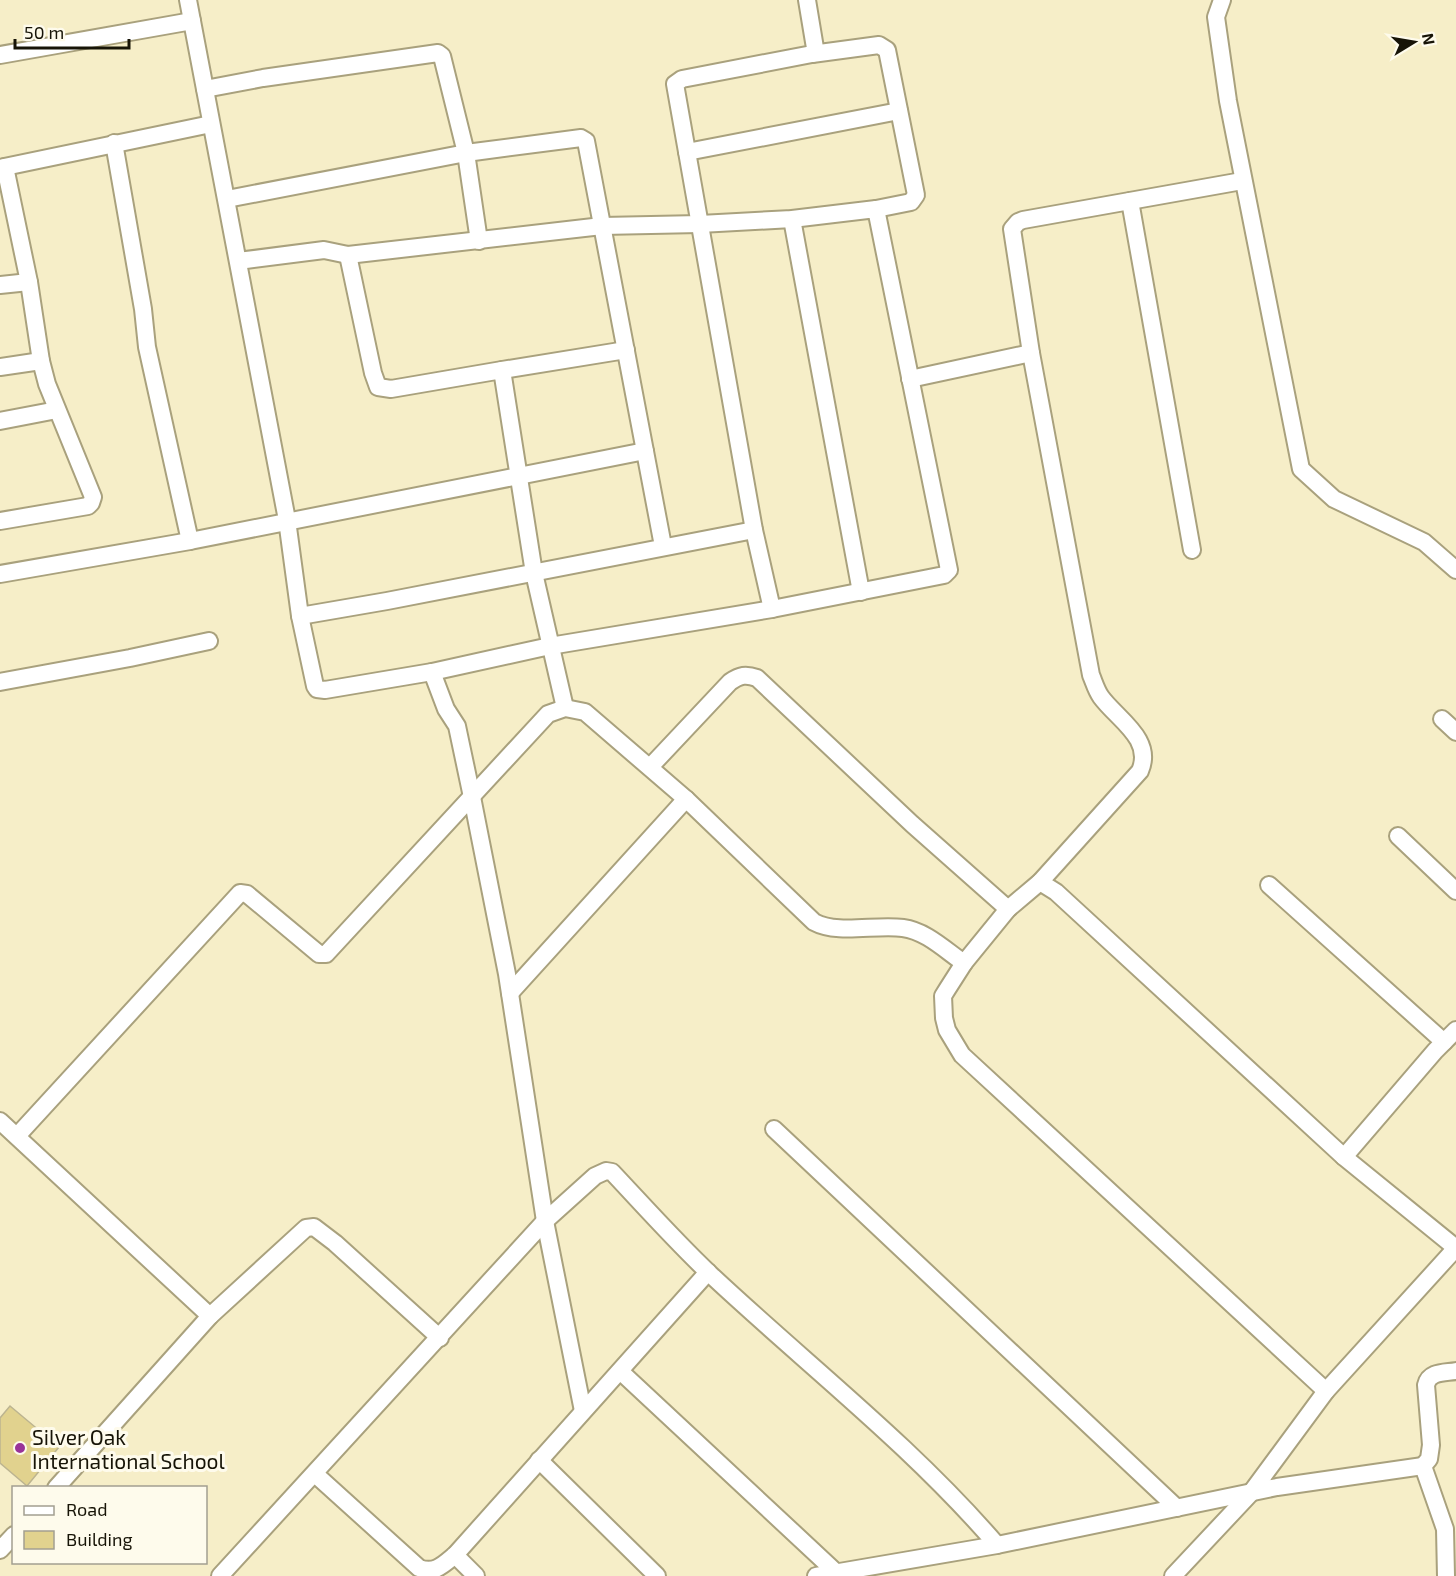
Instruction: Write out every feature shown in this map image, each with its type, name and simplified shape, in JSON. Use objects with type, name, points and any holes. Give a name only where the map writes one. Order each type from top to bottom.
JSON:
[{"type":"street","points":[[188,0],[287,520],[300,616],[317,689],[325,690],[432,672],[550,646],[772,609],[944,575],[949,570],[876,209]]},
{"type":"street","points":[[807,0],[815,48],[812,54]]},
{"type":"street","points":[[1222,0],[1216,14],[1216,22],[1242,181],[1301,470],[1334,499],[1424,543],[1456,570]]},
{"type":"street","points":[[0,55],[192,21]]},
{"type":"street","points":[[238,261],[324,250],[348,255],[602,226],[700,224],[792,219],[876,209],[911,202],[916,196],[886,50],[883,46],[812,54],[677,81],[675,84],[700,224],[754,530],[772,609]]},
{"type":"street","points":[[205,89],[263,78],[438,53],[442,56],[466,153],[479,241]]},
{"type":"street","points":[[687,152],[899,111]]},
{"type":"street","points":[[0,520],[88,506],[92,502],[90,489],[46,384],[40,361],[28,282],[3,167],[211,124]]},
{"type":"street","points":[[227,199],[466,153],[584,139],[588,143],[663,546]]},
{"type":"street","points":[[114,143],[143,309],[147,347],[190,541]]},
{"type":"street","points":[[1242,181],[1023,220],[1014,225],[1012,230],[1031,353],[1091,675],[1100,696],[1142,744],[1145,757],[1140,771],[1040,882],[1008,909],[964,963],[943,996],[943,1004],[947,1030],[962,1055],[1326,1391]]},
{"type":"street","points":[[1130,201],[1192,550]]},
{"type":"street","points":[[792,219],[861,592]]},
{"type":"street","points":[[348,255],[373,374],[378,387],[391,389],[626,350]]},
{"type":"street","points":[[0,285],[28,282]]},
{"type":"street","points":[[910,379],[1031,353]]},
{"type":"street","points":[[0,367],[40,361]]},
{"type":"street","points":[[502,370],[534,573],[566,708]]},
{"type":"street","points":[[0,421],[57,410]]},
{"type":"street","points":[[0,574],[190,541],[645,451]]},
{"type":"street","points":[[300,616],[754,530]]},
{"type":"street","points":[[0,682],[209,641]]},
{"type":"street","points":[[432,672],[446,709],[457,726],[472,797],[510,993],[545,1221],[583,1411]]},
{"type":"street","points":[[650,767],[730,682],[737,677],[757,678],[912,824],[1008,909]]},
{"type":"street","points":[[17,1136],[240,893],[247,894],[319,954],[326,954],[548,714],[566,708],[585,712],[650,767],[814,922],[828,928],[882,927],[909,930],[928,937],[964,963]]},
{"type":"street","points":[[1442,719],[1456,732]]},
{"type":"street","points":[[510,993],[686,799]]},
{"type":"street","points":[[1398,836],[1456,891]]},
{"type":"street","points":[[1040,882],[1065,900],[1344,1157],[1456,1248],[1326,1391],[1250,1494],[1173,1576]]},
{"type":"street","points":[[1269,885],[1444,1042]]},
{"type":"street","points":[[1344,1157],[1456,1030]]},
{"type":"street","points":[[0,1121],[210,1316]]},
{"type":"street","points":[[774,1129],[1177,1508]]},
{"type":"street","points":[[220,1576],[545,1221],[595,1176],[606,1171],[612,1172],[708,1272],[888,1434],[976,1520],[997,1545]]},
{"type":"street","points":[[58,1486],[210,1316],[303,1230],[312,1227],[335,1243],[440,1338]]},
{"type":"street","points":[[315,1474],[419,1568],[430,1571],[440,1568],[455,1555],[708,1272]]},
{"type":"street","points":[[620,1371],[838,1574]]},
{"type":"street","points":[[816,1576],[997,1545],[1277,1487],[1423,1466],[1429,1459],[1431,1445],[1427,1379],[1432,1375],[1456,1371]]},
{"type":"street","points":[[540,1460],[657,1576]]},
{"type":"street","points":[[1423,1466],[1451,1528],[1446,1576]]},
{"type":"street","points":[[0,1550],[12,1537]]},
{"type":"street","points":[[455,1555],[476,1576]]},
{"type":"building","points":[[10,1406],[59,1447],[27,1486],[0,1463],[0,1418]]},
{"type":"place","name":"Silver Oak International School","points":[[20,1448]]}]
